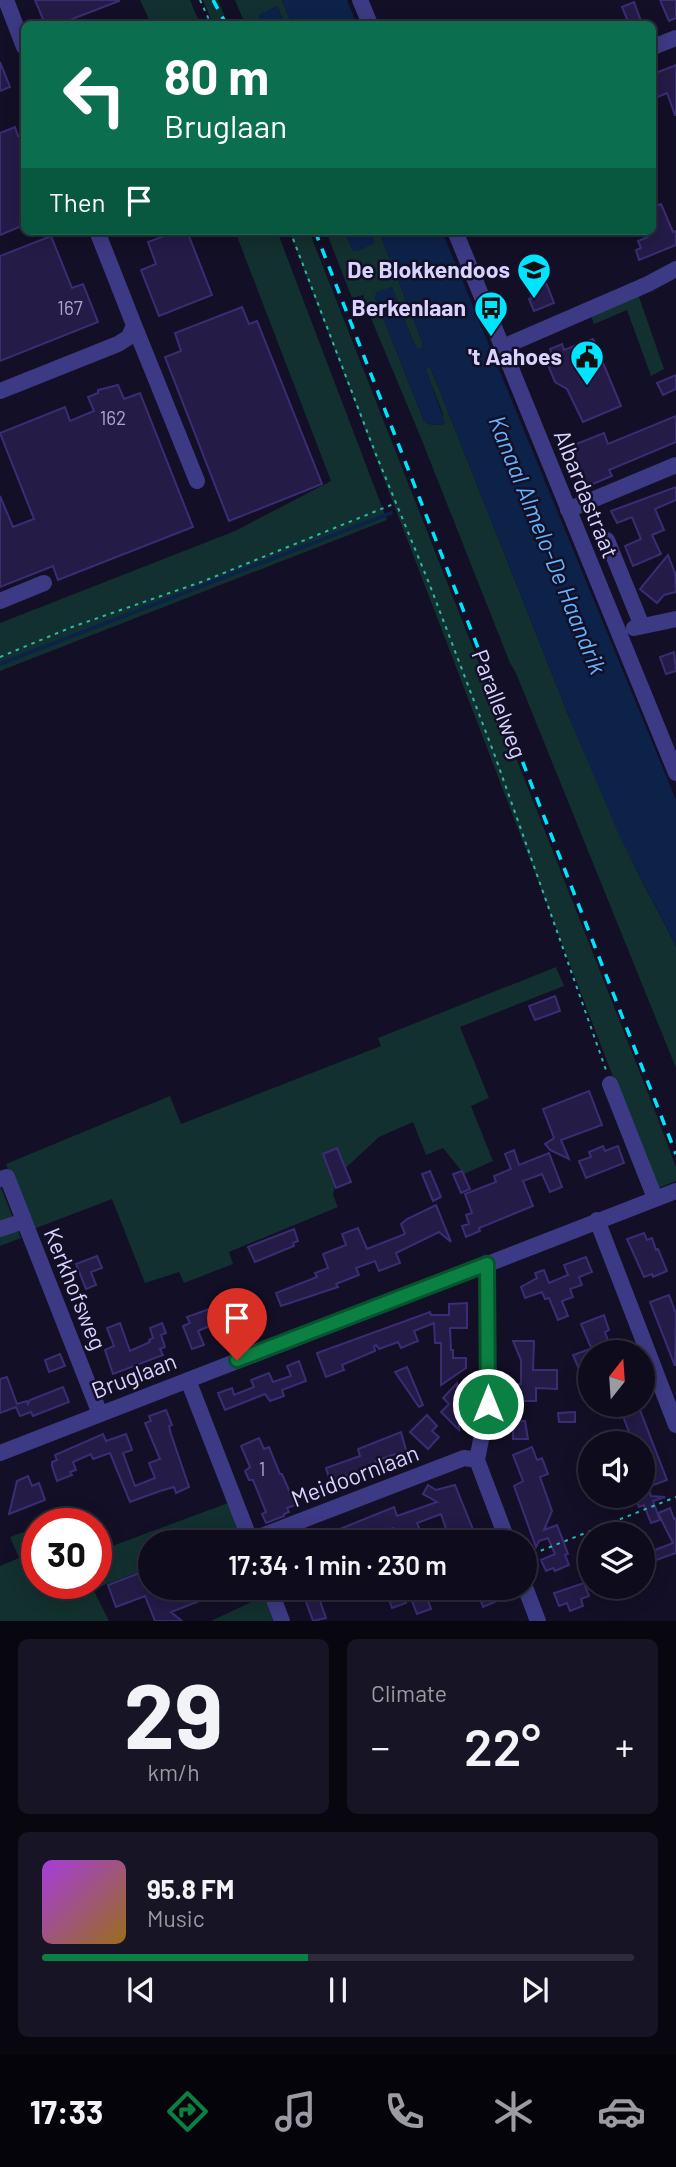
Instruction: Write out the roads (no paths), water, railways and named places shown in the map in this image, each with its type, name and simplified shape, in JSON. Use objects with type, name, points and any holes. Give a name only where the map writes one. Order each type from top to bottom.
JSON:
[{"type":"street","points":[[6,0],[21,39]]},
{"type":"street","points":[[360,0],[369,21]]},
{"type":"street","points":[[656,46],[676,38]]},
{"type":"street","points":[[99,235],[197,481]]},
{"type":"street","name":"Albardastraat","points":[[457,235],[676,773]]},
{"type":"street","points":[[503,347],[648,284],[676,269]]},
{"type":"street","points":[[0,391],[118,344],[128,337],[134,325]]},
{"type":"street","points":[[568,510],[676,465]]},
{"type":"street","name":"Albardastraat","points":[[607,540],[642,626]]},
{"type":"street","points":[[0,601],[44,583]]},
{"type":"street","points":[[618,632],[676,619]]},
{"type":"street","points":[[610,1084],[655,1198]]},
{"type":"street","name":"Kerkhofsweg","points":[[4,1178],[24,1221],[100,1414]]},
{"type":"street","name":"Bruglaan","points":[[0,1453],[676,1191]]},
{"type":"street","points":[[597,1220],[676,1425]]},
{"type":"street","name":"Kerkhofsweg","points":[[0,1229],[24,1221]]},
{"type":"street","points":[[487,1264],[488,1404],[477,1460],[503,1530]]},
{"type":"street","points":[[188,1380],[247,1530]]},
{"type":"street","name":"Meidoornlaan","points":[[279,1530],[464,1458],[477,1460]]},
{"type":"street","points":[[274,1600],[282,1621]]},
{"type":"street","points":[[530,1600],[538,1621]]},
{"type":"water","points":[[282,0],[347,0],[356,21],[291,21]]},
{"type":"water","points":[[277,6],[284,21],[259,21],[259,15]]},
{"type":"water","points":[[346,235],[372,235],[375,243],[353,251]]},
{"type":"water","name":"Kanaal Almelo-De Haandrik","points":[[381,235],[444,235],[676,800],[676,946],[619,835],[569,717],[430,366],[427,373],[445,422],[443,425],[428,424],[424,421],[375,297],[376,292],[392,287],[414,344],[417,348],[422,348],[423,344]]},
{"type":"waterway","points":[[0,664],[391,513]]},
{"type":"railway","points":[[213,0],[224,21]]},
{"type":"railway","points":[[317,235],[676,1154]]},
{"type":"place","name":"De Blokkendoos","points":[[534,300]]},
{"type":"place","name":"Berkenlaan","points":[[491,338]]},
{"type":"place","name":"'t Aahoes","points":[[587,387]]}]
